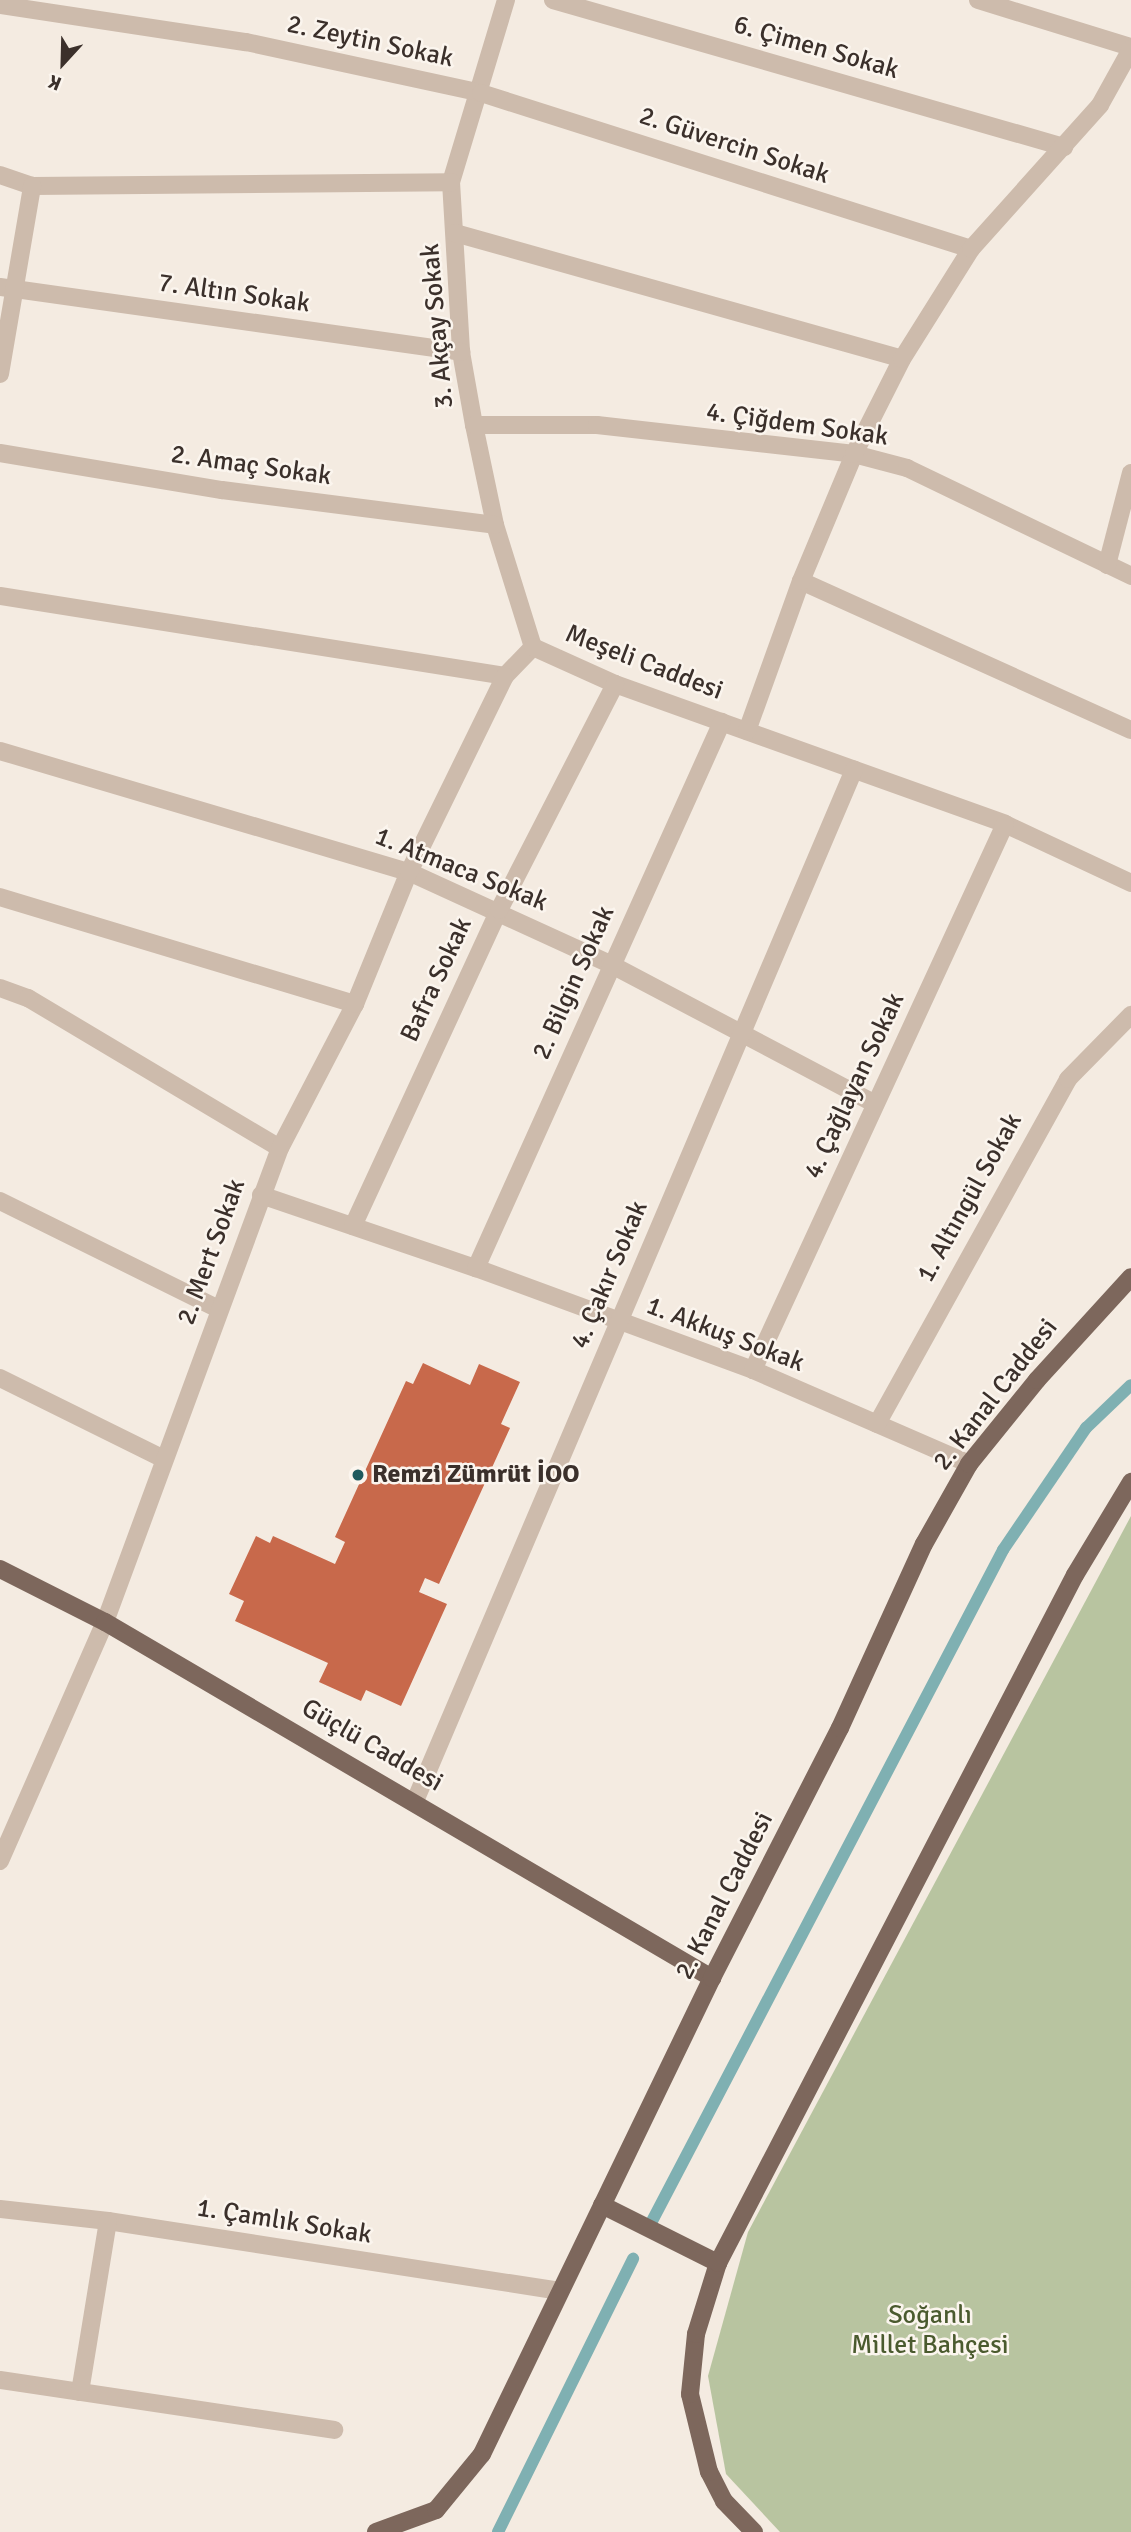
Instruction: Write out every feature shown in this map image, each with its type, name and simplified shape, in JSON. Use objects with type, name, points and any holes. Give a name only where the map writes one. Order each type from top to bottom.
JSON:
[{"type":"main road","name":"2. Kanal Caddesi","points":[[376,2532],[436,2510],[482,2454],[712,1978],[840,1728],[924,1544],[969,1464],[1037,1380],[1131,1278]]},
{"type":"main road","points":[[754,2532],[724,2501],[709,2472],[690,2394],[696,2333],[718,2263],[1062,1599],[1131,1482]]},
{"type":"main road","name":"Güçlü Caddesi","points":[[0,1569],[105,1622],[415,1801],[712,1978]]},
{"type":"main road","points":[[602,2205],[718,2263]]},
{"type":"street","name":"3. Akçay Sokak","points":[[506,0],[481,93],[451,182],[461,352],[495,525],[533,647]]},
{"type":"street","name":"6. Çimen Sokak","points":[[554,0],[1064,147]]},
{"type":"street","points":[[747,731],[801,581],[854,454],[902,359],[971,249],[1100,105],[1131,48],[978,0]]},
{"type":"street","name":"2. Zeytin Sokak","points":[[0,5],[246,42],[481,93]]},
{"type":"street","name":"2. Güvercin Sokak","points":[[481,93],[971,249]]},
{"type":"street","points":[[0,175],[32,186],[451,182]]},
{"type":"street","points":[[0,374],[7,288],[32,186]]},
{"type":"street","points":[[456,233],[902,359]]},
{"type":"street","name":"7. Altın Sokak","points":[[7,288],[461,352]]},
{"type":"street","name":"4. Çiğdem Sokak","points":[[474,425],[597,425],[854,454],[907,468],[1131,576]]},
{"type":"street","name":"2. Amaç Sokak","points":[[0,453],[222,490],[495,525]]},
{"type":"street","points":[[1107,565],[1131,473]]},
{"type":"street","points":[[801,581],[1131,730]]},
{"type":"street","points":[[0,596],[505,676]]},
{"type":"street","name":"Meşeli Caddesi","points":[[505,676],[533,647],[615,684],[1005,824],[1131,883]]},
{"type":"street","name":"2. Mert Sokak","points":[[0,1861],[105,1622],[280,1148],[355,1004],[409,872],[505,676]]},
{"type":"street","name":"Bafra Sokak","points":[[353,1226],[499,910],[615,684]]},
{"type":"street","name":"2. Bilgin Sokak","points":[[476,1268],[610,964],[722,722]]},
{"type":"street","name":"1. Atmaca Sokak","points":[[0,751],[409,872],[499,910],[610,964],[741,1036],[876,1104]]},
{"type":"street","name":"4. Çakır Sokak","points":[[415,1801],[854,770]]},
{"type":"street","name":"4. Çağlayan Sokak","points":[[753,1370],[1005,824]]},
{"type":"street","points":[[0,897],[355,1004]]},
{"type":"street","points":[[0,988],[28,998],[280,1148]]},
{"type":"street","name":"1. Altıngül Sokak","points":[[877,1424],[1068,1079],[1131,1014]]},
{"type":"street","name":"1. Akkuş Sokak","points":[[261,1195],[476,1268],[618,1323],[753,1370],[969,1464]]},
{"type":"street","points":[[0,1201],[219,1309]]},
{"type":"street","points":[[0,1378],[164,1459]]},
{"type":"street","name":"1. Çamlık Sokak","points":[[0,2209],[108,2221],[559,2291]]},
{"type":"street","points":[[80,2392],[108,2221]]},
{"type":"street","points":[[0,2380],[334,2430]]},
{"type":"green space","name":"Soğanlı Millet Bahçesi","points":[[1131,1516],[1131,2532],[780,2532],[726,2474],[708,2376],[748,2232]]},
{"type":"building","points":[[423,1363],[470,1385],[479,1364],[520,1382],[501,1424],[510,1428],[439,1584],[425,1578],[419,1592],[447,1604],[401,1706],[366,1690],[361,1701],[319,1682],[328,1663],[235,1621],[244,1601],[229,1594],[256,1536],[270,1543],[273,1536],[335,1564],[345,1542],[335,1537],[406,1381],[413,1384]]},
{"type":"waterway","points":[[650,2225],[1003,1550],[1086,1428],[1131,1385]]},
{"type":"waterway","points":[[498,2532],[633,2259]]},
{"type":"place","name":"Remzi Zümrüt İOO","points":[[358,1475]]}]
